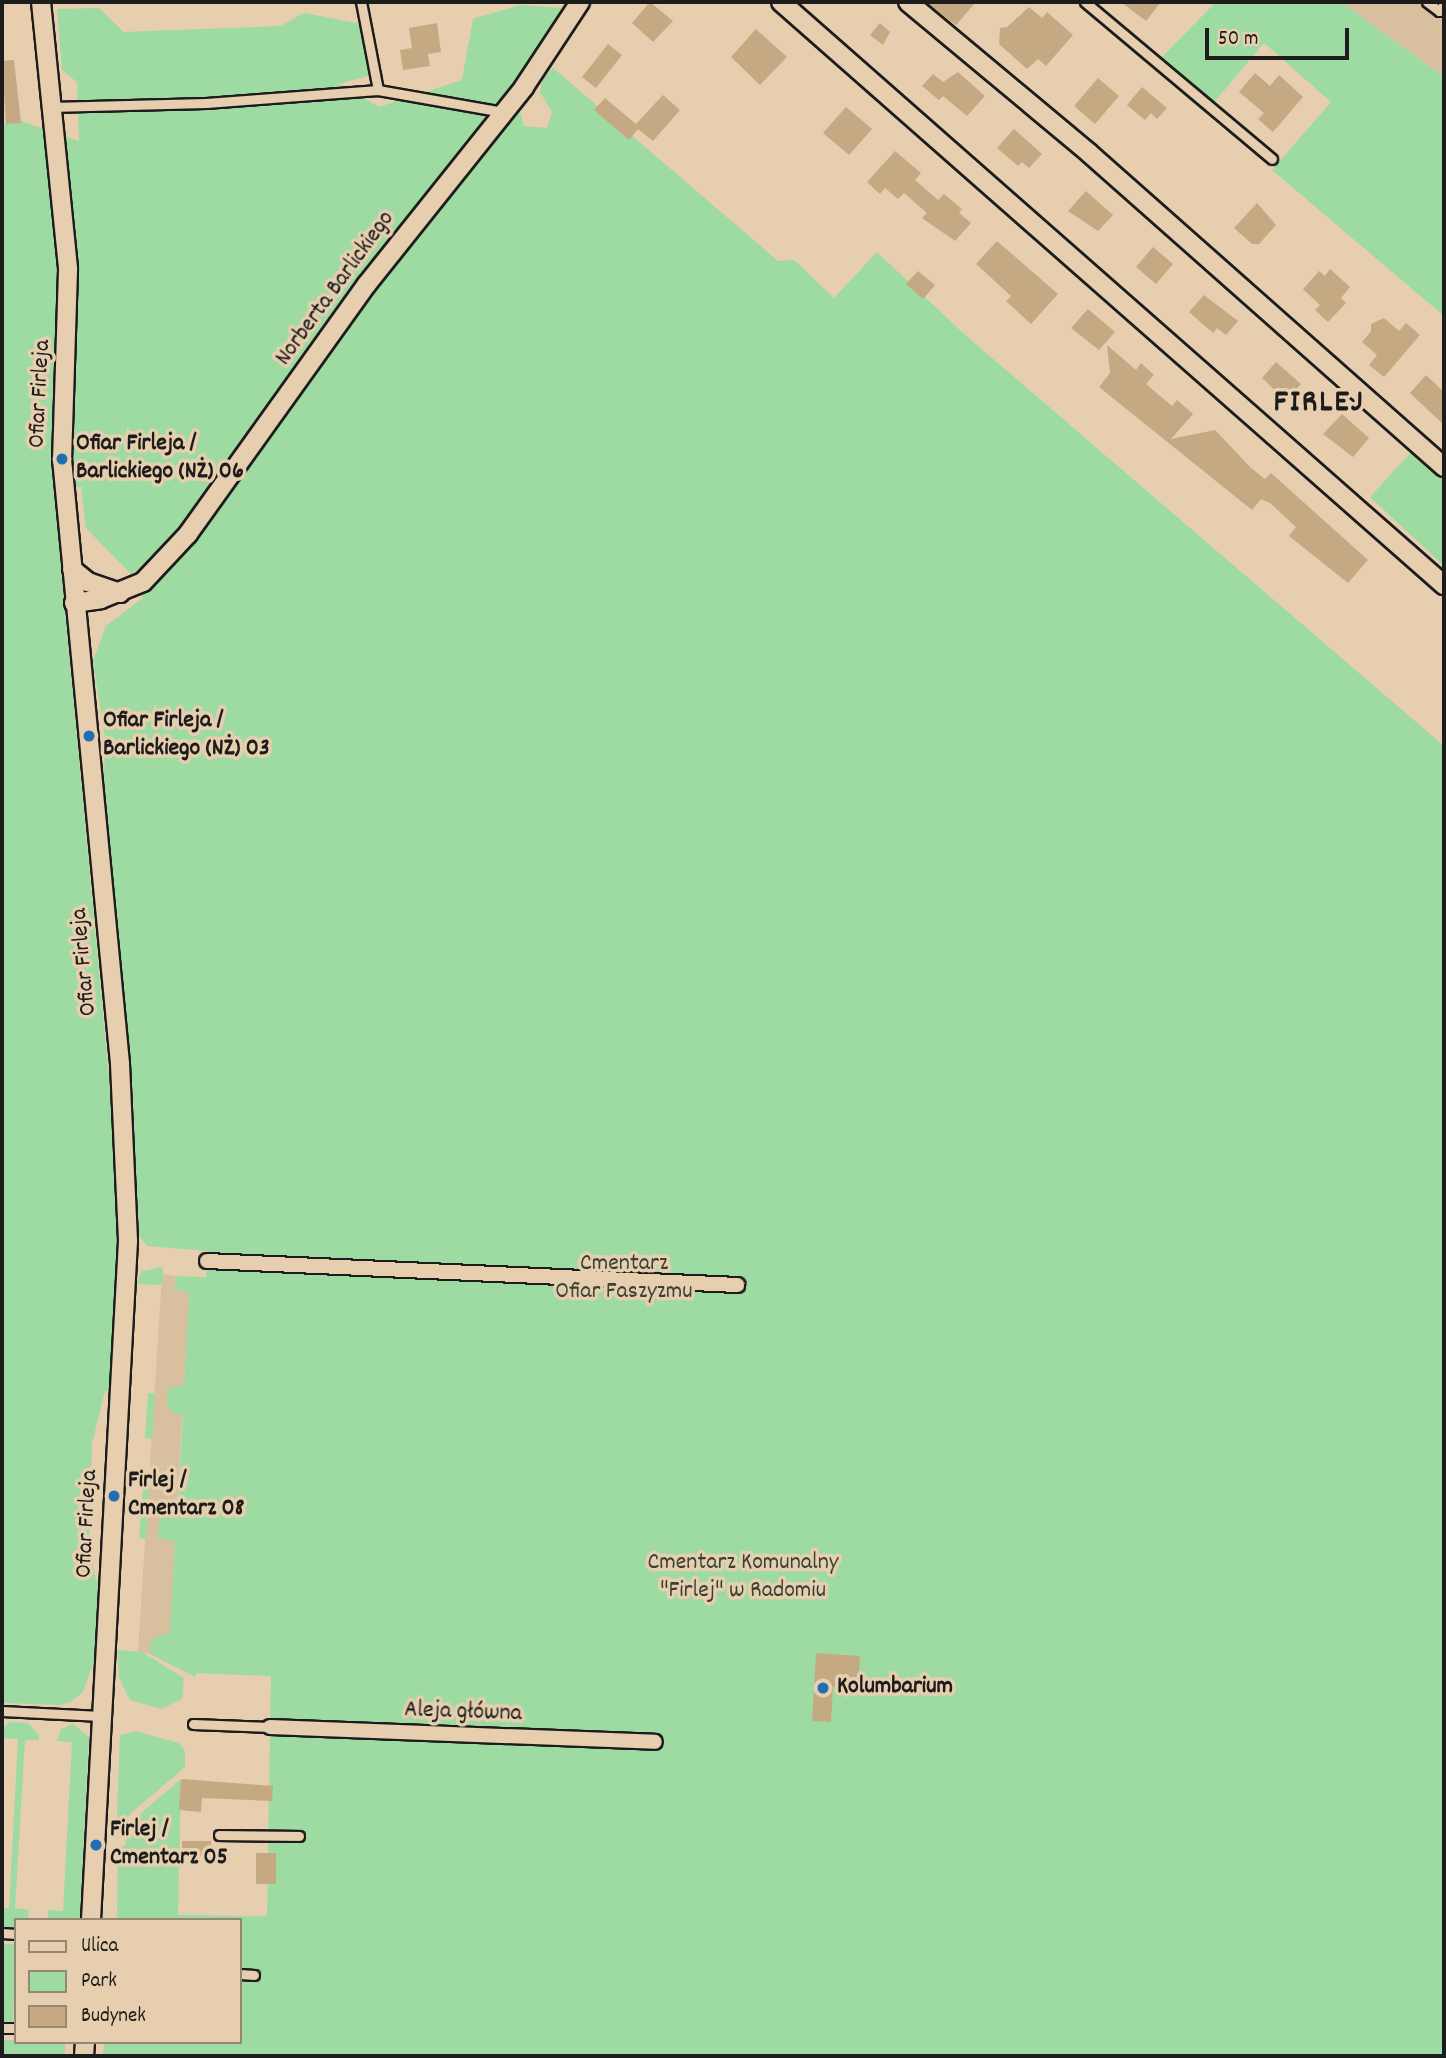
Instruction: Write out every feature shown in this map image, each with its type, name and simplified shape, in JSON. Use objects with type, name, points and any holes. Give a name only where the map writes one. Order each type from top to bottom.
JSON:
[{"type":"street","name":"Ofiar Firleja","points":[[41,2],[68,270],[62,459],[120,1064],[128,1241],[91,1918]]},
{"type":"street","name":"Norberta Barlickiego","points":[[74,603],[120,593],[160,567],[188,534],[367,284],[504,112],[580,2]]},
{"type":"street","points":[[781,2],[1444,585]]},
{"type":"street","points":[[908,2],[1089,153],[1444,467]]},
{"type":"street","points":[[72,569],[89,582],[120,593]]},
{"type":"street","points":[[207,1261],[737,1285]]},
{"type":"street","name":"Aleja główna","points":[[270,1727],[655,1742]]},
{"type":"lane","points":[[361,2],[378,90]]},
{"type":"lane","points":[[1086,2],[1272,159]]},
{"type":"lane","points":[[1427,2],[1439,11],[1444,4]]},
{"type":"lane","points":[[50,107],[206,103],[378,90],[504,112]]},
{"type":"lane","points":[[2,1711],[101,1716]]},
{"type":"lane","points":[[193,1724],[270,1727]]},
{"type":"lane","points":[[219,1835],[299,1836]]},
{"type":"lane","points":[[242,1974],[254,1975]]},
{"type":"shaded area","points":[[1341,2],[1444,2],[1444,77],[1438,72]]},
{"type":"shaded area","points":[[162,1274],[176,1276],[175,1289],[189,1293],[170,1634],[153,1638],[150,1654],[138,1652]]},
{"type":"green space","points":[[1210,2],[1341,2],[1444,77],[1444,316],[1272,170],[1331,102],[1264,43],[1205,113],[1152,67],[1213,5]]},
{"type":"green space","points":[[520,5],[564,8],[513,87],[524,126],[547,128],[552,112],[540,92],[543,78],[553,68],[778,261],[794,260],[834,298],[877,252],[963,333],[1444,746],[1444,2056],[102,2056],[105,2044],[242,2044],[242,1918],[117,1918],[118,1849],[126,1844],[127,1825],[181,1779],[178,1915],[267,1916],[271,1676],[196,1673],[195,1677],[150,1654],[152,1638],[170,1633],[175,1542],[158,1537],[161,1505],[178,1502],[183,1415],[174,1414],[167,1404],[167,1390],[184,1384],[189,1293],[175,1289],[176,1276],[206,1277],[208,1251],[147,1246],[138,1234],[133,1091],[104,779],[105,738],[93,661],[106,626],[143,598],[130,573],[86,528],[81,487],[54,493],[120,1196],[110,1390],[105,1391],[92,1444],[89,1544],[96,1581],[100,1581],[97,1652],[83,1692],[72,1701],[61,1705],[2,1703],[2,124],[18,120],[79,141],[77,82],[62,70],[57,9],[99,8],[124,32],[280,26],[304,13],[362,24],[369,76],[338,84],[379,107],[462,80],[473,19]]},
{"type":"green space","points":[[1411,452],[1444,481],[1444,566],[1370,497]]},
{"type":"green space","points":[[163,1267],[162,1285],[136,1284],[142,1271]]},
{"type":"green space","points":[[148,1393],[155,1393],[152,1439],[145,1438]]},
{"type":"green space","points":[[143,1488],[149,1488],[146,1539],[139,1538]]},
{"type":"green space","points":[[118,1650],[142,1652],[184,1678],[182,1699],[161,1709],[130,1700],[119,1678]]},
{"type":"green space","points":[[10,1722],[28,1723],[39,1735],[39,1740],[25,1740],[15,1908],[29,1910],[28,1918],[14,1918],[14,1928],[2,1927],[2,1908],[9,1908],[18,1739],[2,1738],[2,1729]]},
{"type":"green space","points":[[73,1724],[89,1737],[80,1918],[48,1918],[48,1910],[63,1911],[72,1742],[57,1741],[61,1729]]},
{"type":"green space","points":[[135,1731],[179,1743],[185,1751],[185,1767],[122,1821],[117,1816],[120,1735]]},
{"type":"green space","points":[[2,1944],[14,1944],[13,2022],[2,2022]]},
{"type":"green space","points":[[2,2040],[14,2040],[14,2044],[65,2044],[65,2056],[2,2056]]},
{"type":"building","points":[[650,2],[673,21],[653,42],[632,23]]},
{"type":"building","points":[[925,2],[976,2],[956,25]]},
{"type":"building","points":[[1121,2],[1161,2],[1146,21]]},
{"type":"building","points":[[1029,7],[1042,18],[1047,12],[1073,35],[1046,66],[1038,59],[1027,69],[999,44],[1000,28],[1007,27]]},
{"type":"building","points":[[437,23],[441,52],[428,54],[430,66],[403,70],[400,50],[412,48],[409,28]]},
{"type":"building","points":[[880,23],[890,32],[883,45],[870,35]]},
{"type":"building","points":[[756,29],[787,57],[760,85],[731,57]]},
{"type":"building","points":[[608,44],[622,55],[596,88],[582,77]]},
{"type":"building","points":[[14,60],[21,123],[6,124],[2,61]]},
{"type":"building","points":[[958,72],[985,96],[967,116],[943,96],[939,100],[922,86],[933,74],[943,82]]},
{"type":"building","points":[[1255,73],[1270,86],[1279,75],[1303,97],[1273,132],[1258,119],[1264,113],[1239,92]]},
{"type":"building","points":[[1098,78],[1119,96],[1095,124],[1074,106]]},
{"type":"building","points":[[1142,87],[1167,108],[1157,119],[1151,113],[1145,120],[1127,105]]},
{"type":"building","points":[[663,95],[680,110],[653,141],[638,129],[629,140],[594,110],[605,98],[636,124]]},
{"type":"building","points":[[846,107],[872,129],[849,155],[823,133]]},
{"type":"building","points":[[1014,129],[1042,154],[1029,168],[1022,162],[1018,166],[997,148]]},
{"type":"building","points":[[895,151],[921,173],[915,180],[938,200],[944,194],[962,209],[959,213],[971,223],[955,241],[922,218],[927,213],[904,193],[898,199],[885,188],[880,194],[867,182]]},
{"type":"building","points":[[1086,191],[1113,215],[1098,231],[1068,211]]},
{"type":"building","points":[[1257,203],[1276,225],[1259,244],[1252,244],[1234,228]]},
{"type":"building","points":[[997,241],[1058,294],[1031,324],[1006,301],[1011,296],[976,264]]},
{"type":"building","points":[[1153,247],[1173,264],[1156,284],[1136,267]]},
{"type":"building","points":[[1330,269],[1350,287],[1341,298],[1346,303],[1328,322],[1315,310],[1320,305],[1303,289],[1319,271],[1325,276]]},
{"type":"building","points":[[918,271],[935,285],[923,299],[906,284]]},
{"type":"building","points":[[1204,295],[1238,321],[1226,335],[1217,328],[1213,333],[1189,312]]},
{"type":"building","points":[[1088,309],[1115,332],[1099,350],[1071,328]]},
{"type":"building","points":[[1384,318],[1399,331],[1406,323],[1420,335],[1384,377],[1369,365],[1377,355],[1362,342],[1371,331],[1371,324]]},
{"type":"building","points":[[1107,345],[1136,370],[1141,363],[1154,375],[1146,384],[1172,406],[1177,400],[1193,414],[1171,439],[1215,430],[1251,468],[1265,479],[1271,473],[1368,560],[1348,583],[1289,536],[1296,527],[1270,503],[1261,499],[1252,510],[1099,387],[1110,373]]},
{"type":"building","points":[[1276,362],[1301,384],[1286,401],[1262,378]]},
{"type":"building","points":[[1426,375],[1444,392],[1444,425],[1410,393]]},
{"type":"building","points":[[1342,414],[1369,438],[1353,457],[1323,434]]},
{"type":"building","name":"Kolumbarium","points":[[816,1653],[860,1656],[858,1688],[833,1687],[831,1722],[812,1721]]},
{"type":"building","points":[[181,1779],[273,1786],[272,1801],[202,1798],[201,1812],[179,1810]]},
{"type":"building","points":[[182,1841],[211,1841],[211,1856],[182,1856]]},
{"type":"building","points":[[256,1853],[276,1853],[276,1884],[256,1884]]},
{"type":"place","name":"Ofiar Firleja / Barlickiego (NŻ) 06","points":[[62,459]]},
{"type":"place","name":"Ofiar Firleja / Barlickiego (NŻ) 03","points":[[89,736]]},
{"type":"place","name":"Firlej / Cmentarz 08","points":[[114,1496]]},
{"type":"place","name":"Kolumbarium","points":[[823,1688]]},
{"type":"place","name":"Firlej / Cmentarz 05","points":[[96,1845]]},
{"type":"district","name":"FIRLEJ","points":[[1319,404]]},
{"type":"park label","name":"Cmentarz Ofiar Faszyzmu","points":[[624,1279]]},
{"type":"park label","name":"Cmentarz Komunalny \"Firlej\" w Radomiu","points":[[743,1578]]}]
